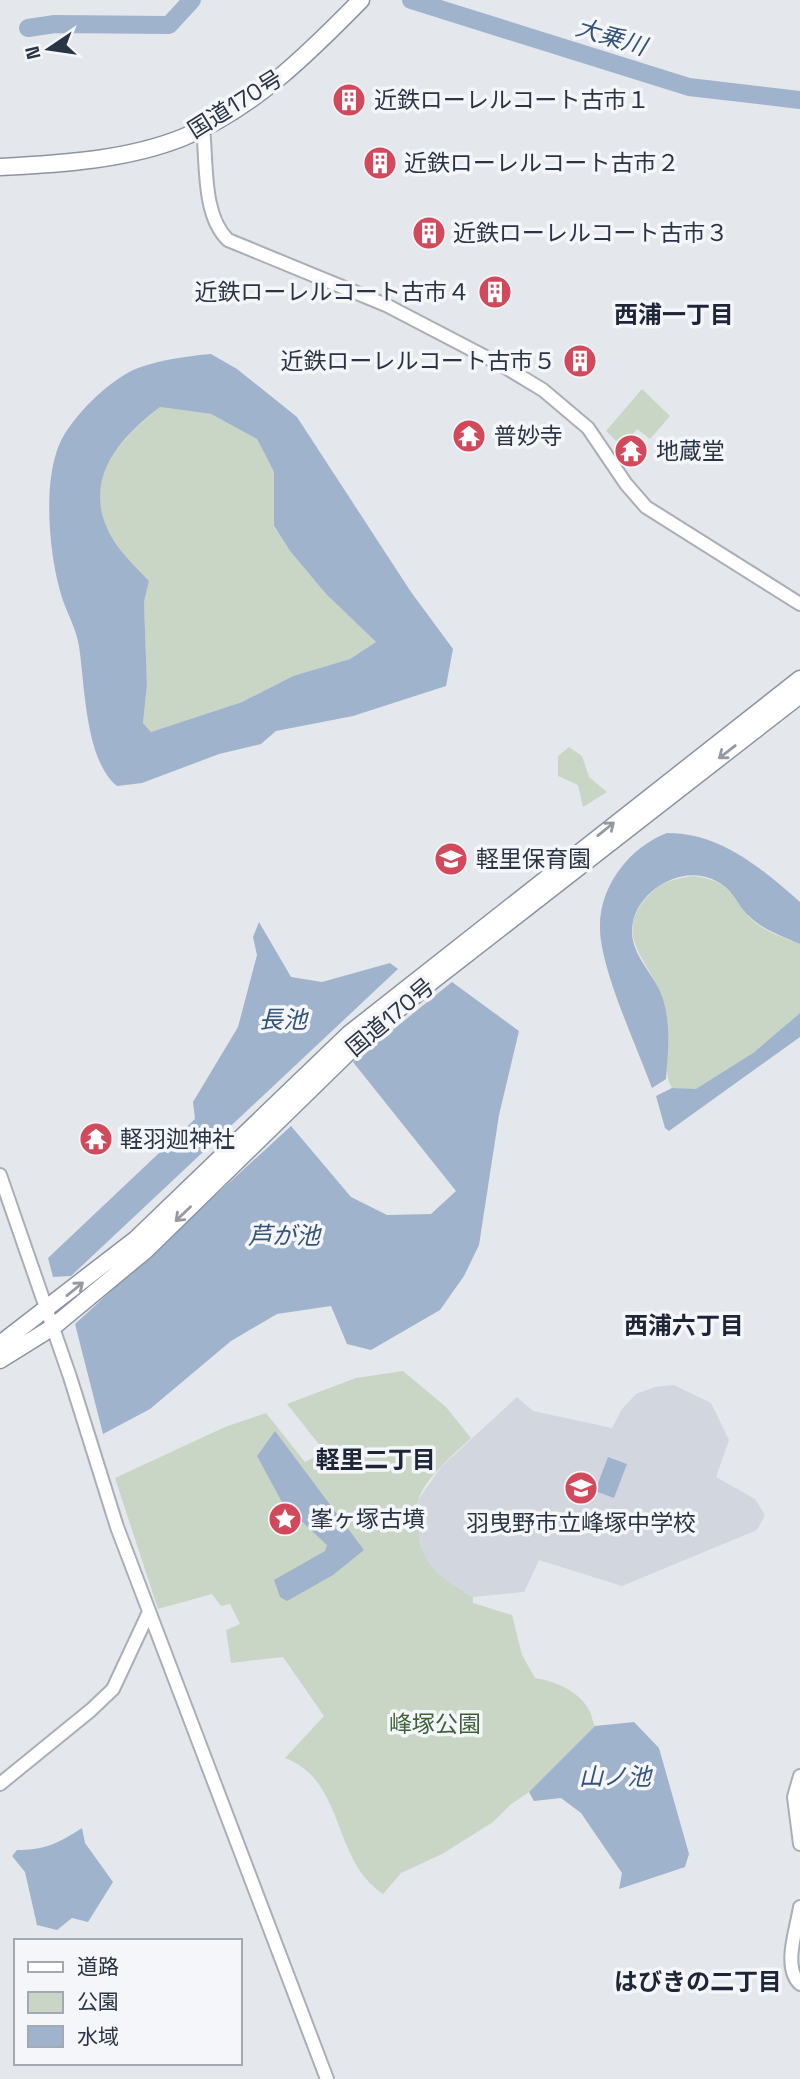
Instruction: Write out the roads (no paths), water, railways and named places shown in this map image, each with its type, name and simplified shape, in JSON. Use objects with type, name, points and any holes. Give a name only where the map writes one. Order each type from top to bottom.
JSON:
[{"type":"highway","name":"国道170号","points":[[0,167],[118,155],[182,138],[203,128],[288,71],[360,0]]},
{"type":"highway","name":"国道170号","points":[[0,1344],[136,1239],[349,1034],[385,1012],[800,679]]},
{"type":"highway","name":"国道170号","points":[[424,980],[800,695]]},
{"type":"highway","name":"国道170号","points":[[0,1360],[53,1327],[146,1250],[359,1042],[385,1012]]},
{"type":"street","points":[[203,128],[212,216],[219,231],[228,240],[386,305],[543,390],[587,428],[626,484],[646,507],[800,604]]},
{"type":"street","points":[[0,1175],[53,1327],[117,1527],[327,2079]]},
{"type":"street","points":[[0,1784],[113,1689],[149,1612]]},
{"type":"street","points":[[800,1776],[794,1797],[800,1844]]},
{"type":"street","points":[[800,1907],[792,1959],[794,1976],[800,1984]]},
{"type":"water","points":[[211,354],[237,369],[297,417],[411,592],[453,649],[446,686],[353,716],[276,731],[261,744],[219,754],[142,783],[117,786],[106,774],[92,741],[78,639],[56,575],[49,518],[54,461],[59,445],[72,423],[92,400],[127,373],[146,365]],"holes":[[[160,407],[211,414],[257,439],[274,472],[274,526],[290,551],[326,594],[376,642],[350,659],[293,676],[242,702],[151,732],[143,723],[147,685],[144,602],[149,581],[116,544],[105,523],[100,503],[101,485],[106,467],[128,435]]]},
{"type":"water","points":[[667,833],[705,839],[723,846],[755,865],[785,889],[800,902],[800,944],[754,921],[730,891],[712,879],[699,875],[671,879],[648,895],[634,918],[633,941],[663,999],[668,1039],[666,1079],[652,1088],[612,985],[600,928],[605,897],[619,870],[641,848]]},
{"type":"water","name":"長池","points":[[259,922],[291,977],[322,982],[390,963],[398,969],[71,1276],[53,1277],[48,1258],[195,1119],[193,1102],[238,1027],[257,955],[253,937]]},
{"type":"water","name":"芦が池","points":[[452,982],[519,1031],[499,1115],[479,1245],[464,1276],[440,1310],[371,1350],[347,1344],[331,1306],[277,1314],[231,1341],[150,1409],[103,1434],[75,1324],[291,1126],[351,1197],[387,1215],[431,1214],[456,1191],[353,1062]]},
{"type":"water","points":[[800,1013],[800,1037],[669,1131],[665,1128],[656,1096],[672,1088],[696,1089],[753,1053]]},
{"type":"water","points":[[275,1431],[364,1550],[333,1575],[287,1601],[280,1597],[274,1580],[325,1551],[327,1545],[283,1504],[257,1456]]},
{"type":"water","points":[[608,1457],[627,1464],[614,1498],[595,1491]]},
{"type":"water","name":"山ノ池","points":[[634,1722],[659,1748],[689,1854],[685,1867],[619,1889],[622,1873],[581,1813],[561,1798],[534,1801],[529,1792],[595,1726]]},
{"type":"water","points":[[82,1828],[85,1843],[113,1882],[88,1922],[72,1918],[57,1930],[37,1925],[25,1872],[12,1856],[17,1850],[51,1845]]},
{"type":"waterway","points":[[28,28],[55,24],[169,25],[192,0]]},
{"type":"waterway","name":"大乗川","points":[[411,0],[689,87],[800,100]]},
{"type":"place","name":"近鉄ローレルコート古市１","points":[[349,100]]},
{"type":"place","name":"近鉄ローレルコート古市２","points":[[380,163]]},
{"type":"place","name":"近鉄ローレルコート古市３","points":[[429,233]]},
{"type":"place","name":"近鉄ローレルコート古市４","points":[[495,292]]},
{"type":"place","name":"近鉄ローレルコート古市５","points":[[580,361]]},
{"type":"place","name":"普妙寺","points":[[469,436]]},
{"type":"place","name":"地蔵堂","points":[[631,451]]},
{"type":"place","name":"軽里保育園","points":[[451,859]]},
{"type":"place","name":"軽羽迦神社","points":[[96,1139]]},
{"type":"place","name":"羽曳野市立峰塚中学校","points":[[581,1488]]},
{"type":"place","name":"峯ヶ塚古墳","points":[[285,1519]]},
{"type":"district","name":"西浦一丁目","points":[[674,315]]},
{"type":"district","name":"西浦六丁目","points":[[684,1326]]},
{"type":"district","name":"軽里二丁目","points":[[376,1460]]},
{"type":"district","name":"はびきの二丁目","points":[[698,1982]]},
{"type":"park label","name":"峰塚公園","points":[[435,1724]]}]
